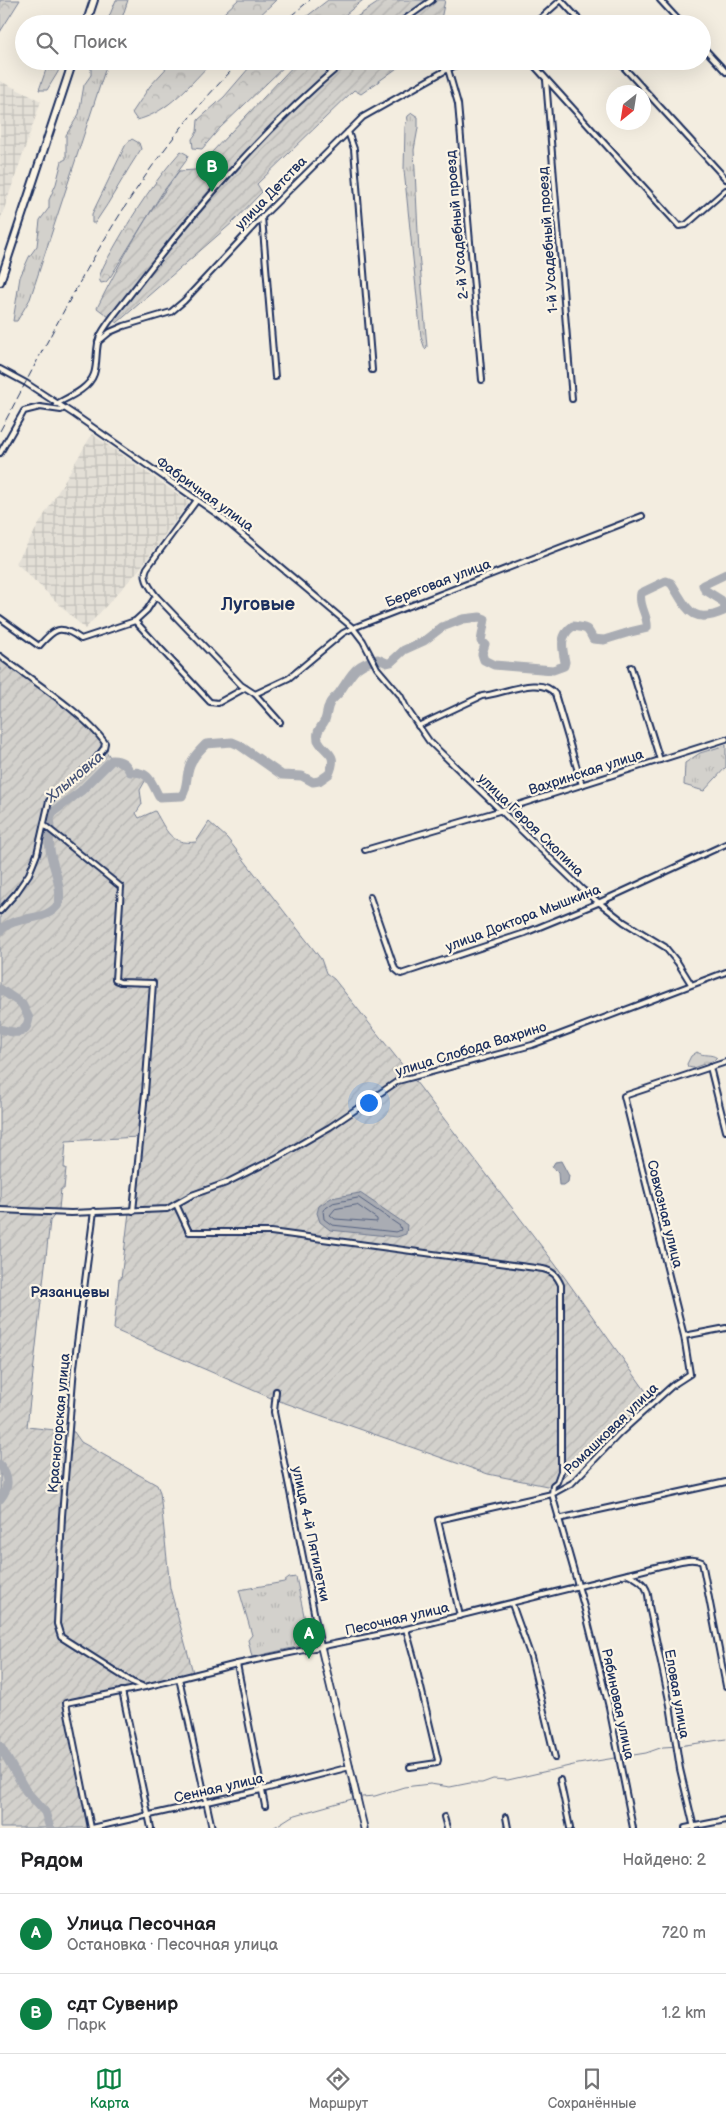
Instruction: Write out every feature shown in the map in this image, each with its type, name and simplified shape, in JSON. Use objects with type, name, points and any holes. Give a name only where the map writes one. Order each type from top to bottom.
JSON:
[{"type":"main road","points":[[89,15],[94,0]]},
{"type":"main road","points":[[0,282],[70,70]]},
{"type":"street","points":[[411,15],[432,0]]},
{"type":"street","points":[[544,15],[561,0],[575,15]]},
{"type":"street","points":[[660,0],[674,15]]},
{"type":"street","points":[[711,56],[726,72]]},
{"type":"street","points":[[56,404],[74,394],[89,382],[95,373],[98,342],[104,330],[199,209],[274,127],[335,70]]},
{"type":"street","name":"улица Детства","points":[[98,342],[110,332],[124,326],[171,312],[184,301],[262,217],[364,117],[446,70]]},
{"type":"street","name":"2-й Усадебный проезд","points":[[448,70],[458,104],[482,380]]},
{"type":"street","points":[[538,70],[679,226],[686,225],[726,190]]},
{"type":"street","points":[[626,70],[726,179]]},
{"type":"street","name":"1-й Усадебный проезд","points":[[546,80],[572,399]]},
{"type":"street","points":[[348,132],[354,149],[372,370]]},
{"type":"street","points":[[262,217],[276,377]]},
{"type":"street","name":"Фабричная улица","points":[[0,368],[64,408],[220,516],[353,628],[363,641],[373,660]]},
{"type":"street","points":[[0,453],[24,411],[32,408],[61,410],[64,408]]},
{"type":"street","points":[[197,500],[144,573],[146,580],[156,596],[245,688],[255,694],[280,722]]},
{"type":"street","name":"Береговая улица","points":[[255,694],[289,678],[343,633],[353,628],[642,516]]},
{"type":"street","points":[[0,618],[38,646],[51,632],[58,629],[70,631],[81,639],[135,621],[147,610],[156,596]]},
{"type":"street","points":[[135,621],[210,702],[218,703],[245,688]]},
{"type":"street","points":[[0,656],[77,715],[100,736],[105,744],[95,760],[49,802],[29,874],[0,911]]},
{"type":"street","name":"улица Героя Скопина","points":[[373,660],[400,695],[429,741],[499,811],[598,903],[639,932],[665,947],[678,963],[690,984]]},
{"type":"street","points":[[631,667],[660,760]]},
{"type":"street","points":[[418,726],[482,696],[493,695],[508,689],[544,686],[555,694],[582,785]]},
{"type":"street","name":"Вахринская улица","points":[[365,850],[499,811],[726,739]]},
{"type":"street","points":[[44,825],[121,887],[115,980],[120,982],[153,983],[145,1093],[133,1211]]},
{"type":"street","name":"улица Доктора Мышкина","points":[[370,898],[395,969],[401,974],[516,936],[598,903],[726,844]]},
{"type":"street","name":"улица Слобода Вахрино","points":[[0,1210],[64,1213],[167,1209],[192,1195],[226,1183],[311,1138],[398,1081],[532,1045],[726,972]]},
{"type":"street","points":[[726,1062],[710,1067],[723,1108],[726,1131]]},
{"type":"street","name":"Совхозная улица","points":[[684,1336],[624,1096],[710,1067]]},
{"type":"street","points":[[176,1204],[189,1232],[271,1232],[543,1269],[553,1272],[561,1284],[561,1471],[557,1482],[552,1485],[552,1494]]},
{"type":"street","name":"Красногорская улица","points":[[94,1212],[74,1367],[64,1479],[57,1624],[60,1637],[112,1671],[144,1687]]},
{"type":"street","points":[[684,1336],[726,1328]]},
{"type":"street","name":"Ромашковая улица","points":[[460,1616],[438,1520],[552,1494],[572,1483],[619,1434],[672,1385],[690,1374],[684,1336]]},
{"type":"street","name":"улица 4-й Пятилетки","points":[[276,1391],[274,1412],[321,1647],[364,1828]]},
{"type":"street","points":[[558,1519],[726,1482]]},
{"type":"street","name":"Рябиновая улица","points":[[552,1494],[585,1610],[607,1698],[633,1828]]},
{"type":"street","name":"Песочная улица","points":[[91,1828],[66,1703],[144,1687],[237,1664],[406,1629],[688,1560],[697,1559],[702,1562],[726,1686]]},
{"type":"street","name":"Еловая улица","points":[[628,1574],[644,1583],[648,1589],[654,1635],[670,1705],[674,1742],[694,1827]]},
{"type":"street","points":[[512,1604],[531,1657],[555,1758]]},
{"type":"street","points":[[406,1629],[438,1760],[437,1763],[410,1767]]},
{"type":"street","points":[[237,1664],[265,1806]]},
{"type":"street","points":[[179,1678],[212,1828]]},
{"type":"street","points":[[122,1691],[151,1828]]},
{"type":"street","name":"Сенная улица","points":[[91,1828],[261,1790],[350,1767]]},
{"type":"street","points":[[560,1780],[570,1828]]},
{"type":"street","points":[[444,1817],[447,1828]]},
{"type":"street","points":[[506,1817],[508,1828]]},
{"type":"street","points":[[685,1828],[726,1820]]},
{"type":"shaded area","points":[[0,81],[41,101],[0,221]]},
{"type":"shaded area","points":[[92,434],[189,502],[138,571],[85,629],[16,563]]},
{"type":"green space","points":[[0,0],[20,0],[0,32]]},
{"type":"green space","points":[[116,0],[128,0],[123,15],[110,15]]},
{"type":"green space","points":[[238,0],[276,0],[260,15],[222,15]]},
{"type":"green space","points":[[328,0],[363,0],[345,15],[309,15]]},
{"type":"green space","points":[[382,0],[445,0],[442,15],[360,15]]},
{"type":"green space","points":[[46,70],[58,70],[47,90],[39,90]]},
{"type":"green space","points":[[91,70],[105,70],[30,299],[17,321],[13,321],[20,277],[29,257],[37,246],[40,220],[49,208],[49,200],[56,184],[62,161],[66,159],[66,135],[79,114],[84,85],[91,75]]},
{"type":"green space","points":[[165,70],[204,70],[169,104],[149,116],[137,120],[132,113],[150,86]]},
{"type":"green space","points":[[247,70],[281,70],[220,128],[202,149],[193,148],[192,139],[197,132],[198,120],[224,97]]},
{"type":"green space","points":[[289,70],[394,70],[361,94],[354,90],[257,184],[262,192],[232,223],[117,323],[97,308],[115,272],[156,204],[179,171],[195,170]]},
{"type":"green space","points":[[412,113],[418,117],[414,150],[419,253],[427,347],[425,349],[421,337],[404,170],[405,127],[408,116]]},
{"type":"green space","points":[[132,139],[139,143],[141,149],[101,214],[95,223],[92,223],[92,214],[126,144]]},
{"type":"green space","points":[[181,151],[188,155],[186,161],[162,193],[111,276],[106,282],[101,283],[99,279],[106,261],[138,207]]},
{"type":"green space","points":[[0,656],[77,715],[105,743],[104,748],[112,760],[123,763],[131,772],[141,772],[148,776],[140,790],[142,804],[136,813],[139,818],[155,811],[170,835],[180,841],[196,842],[209,822],[227,838],[321,959],[326,973],[334,979],[419,1086],[555,1264],[650,1397],[552,1487],[488,1474],[271,1398],[117,1331],[114,1329],[119,1279],[121,1279],[138,1137],[66,1141],[64,1189],[61,1189],[59,1209],[50,1221],[27,1427],[74,1432],[81,1442],[157,1485],[160,1492],[170,1588],[194,1676],[66,1706],[90,1828],[0,1828]]},
{"type":"green space","points":[[726,745],[726,767],[704,791],[684,785],[685,763],[700,753]]},
{"type":"green space","points":[[697,1052],[717,1058],[693,1068],[688,1067],[687,1064],[691,1056]]},
{"type":"green space","points":[[296,1577],[310,1644],[252,1657],[248,1640],[252,1635],[239,1590],[284,1582],[289,1578]]},
{"type":"water","points":[[561,1161],[569,1176],[568,1182],[564,1185],[559,1185],[558,1173],[552,1167],[555,1162]]},
{"type":"water","points":[[360,1193],[407,1225],[406,1234],[397,1237],[330,1230],[320,1222],[317,1213],[319,1206],[331,1198]]},
{"type":"waterway","name":"Хлыновка","points":[[51,825],[50,819],[53,812],[81,791],[112,760],[123,763],[130,772],[142,773],[146,776],[152,782],[159,797],[182,796],[192,760],[206,744],[232,742],[282,775],[302,776],[313,782],[319,781],[329,774],[332,767],[332,757],[318,740],[318,731],[325,720],[331,701],[339,693],[350,676],[363,664],[378,659],[387,663],[391,662],[404,650],[424,641],[442,627],[463,619],[480,617],[485,619],[481,641],[485,644],[482,654],[484,660],[494,665],[553,670],[564,666],[563,642],[565,634],[573,626],[586,629],[593,639],[604,640],[647,628],[640,598],[641,593],[666,581],[671,583],[691,612],[704,616],[724,611],[725,606],[721,600],[705,590],[703,585],[726,574]]},
{"type":"waterway","name":"Хлыновка","points":[[0,931],[6,925],[14,922],[47,914],[59,903],[59,885],[50,851],[50,833]]},
{"type":"waterway","name":"Хлыновка","points":[[0,989],[22,1004],[29,1018],[22,1031],[15,1032],[0,1029]]},
{"type":"waterway","name":"Хлыновка","points":[[0,1465],[7,1478],[7,1486],[0,1499]]},
{"type":"waterway","points":[[362,1797],[375,1796],[404,1787],[430,1784],[450,1787],[482,1783],[493,1779],[508,1780],[578,1764],[646,1753],[663,1747],[726,1739]]},
{"type":"waterway","name":"Хлыновка","points":[[0,1746],[26,1791],[45,1812],[50,1828]]},
{"type":"waterway","points":[[273,1828],[292,1816],[352,1799]]},
{"type":"railway","points":[[292,15],[310,0]]},
{"type":"railway","points":[[0,431],[79,284],[136,190],[167,146],[202,102],[232,70]]},
{"type":"place","name":"сдт Сувенир","points":[[212,192]]},
{"type":"place","name":"Улица Песочная","points":[[309,1659]]},
{"type":"district","name":"Луговые","points":[[258,604]]},
{"type":"district","name":"Рязанцевы","points":[[70,1292]]}]
